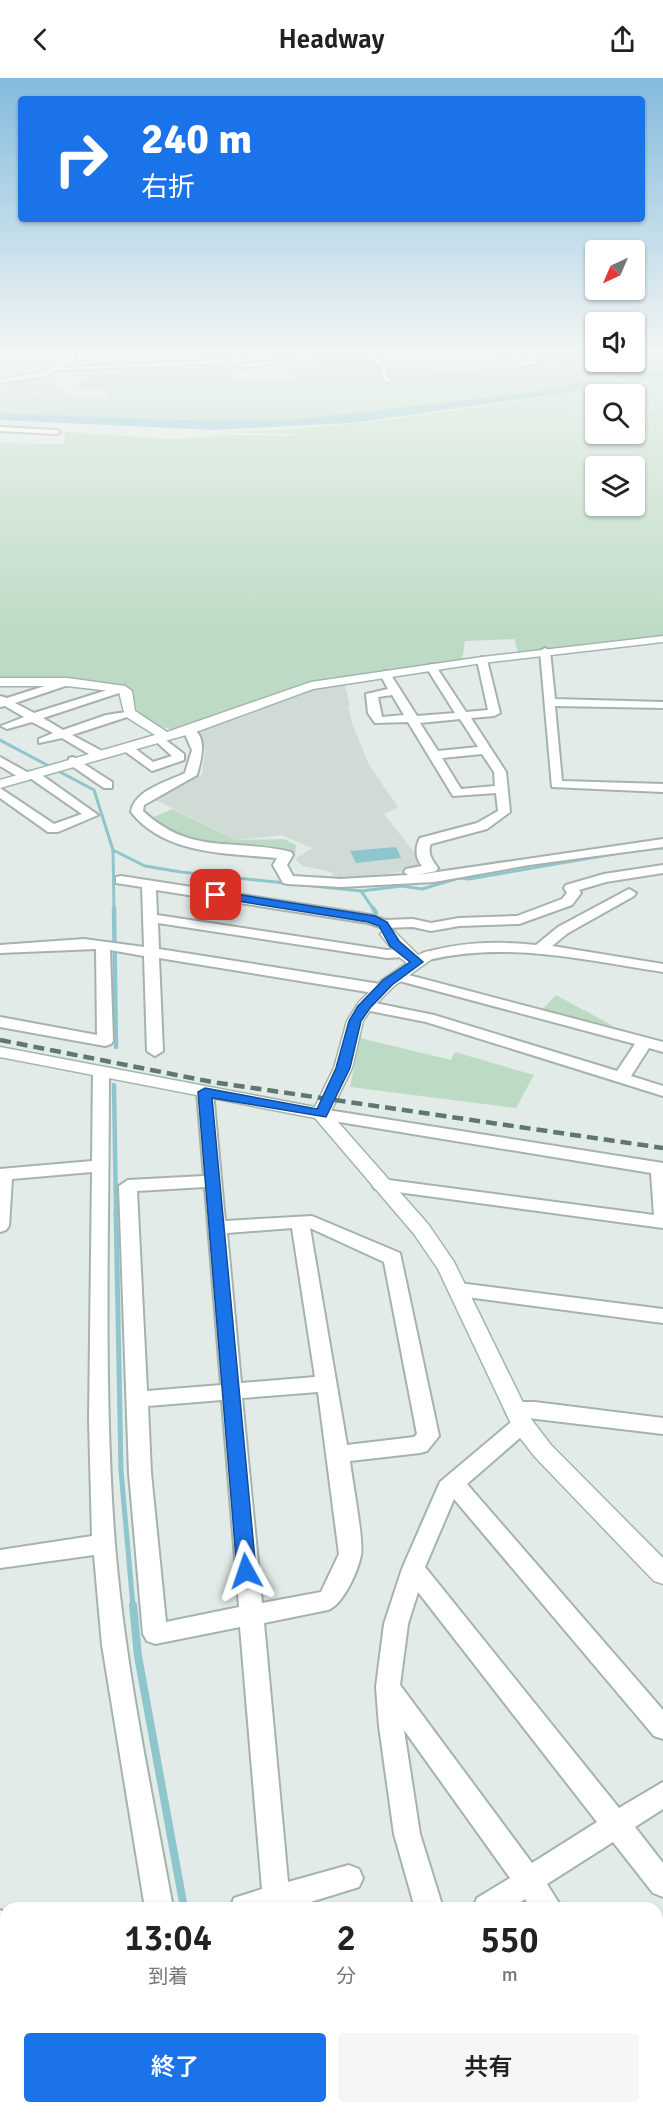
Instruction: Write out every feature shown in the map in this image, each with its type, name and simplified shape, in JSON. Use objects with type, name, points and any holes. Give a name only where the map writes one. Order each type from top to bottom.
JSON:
[{"type":"street","points":[[0,784],[73,761],[189,730],[311,686],[545,651],[663,639]]},
{"type":"street","points":[[545,651],[556,784],[663,788]]},
{"type":"street","points":[[396,691],[372,694],[374,713],[379,721],[494,713],[482,660]]},
{"type":"street","points":[[393,881],[390,876],[431,868],[424,860],[422,849],[425,842],[497,819],[504,812],[500,772],[431,667]]},
{"type":"street","points":[[385,674],[457,793],[502,789]]},
{"type":"street","points":[[0,682],[67,681],[126,691],[129,713],[161,737],[180,756],[153,767],[124,747]]},
{"type":"street","points":[[2,702],[67,681]]},
{"type":"street","points":[[7,726],[121,689]]},
{"type":"street","points":[[2,702],[98,754]]},
{"type":"street","points":[[548,702],[663,705]]},
{"type":"street","points":[[43,741],[129,713]]},
{"type":"street","points":[[189,730],[198,750],[191,775],[145,797],[138,804],[137,812],[158,832],[169,833],[189,845],[286,855],[280,865],[288,880],[316,883],[434,878],[461,871],[663,843]]},
{"type":"street","points":[[434,755],[486,750]]},
{"type":"street","points":[[0,761],[29,775],[92,815],[53,829],[0,792]]},
{"type":"street","points":[[73,761],[108,785]]},
{"type":"street","points":[[385,929],[413,923],[431,927],[459,922],[519,920],[567,902],[574,893],[571,888],[605,878],[663,869]]},
{"type":"street","points":[[121,880],[371,919],[416,957]]},
{"type":"street","points":[[149,884],[155,1052]]},
{"type":"street","points":[[538,950],[563,930],[629,893]]},
{"type":"street","points":[[151,918],[416,957],[471,945],[538,950],[663,968]]},
{"type":"street","points":[[0,949],[84,943],[380,989]]},
{"type":"street","points":[[0,1022],[105,1041],[112,946]]},
{"type":"street","points":[[321,1114],[343,1068],[355,1021],[364,1006],[416,957]]},
{"type":"street","points":[[397,976],[663,1047]]},
{"type":"street","points":[[364,1006],[429,1018],[663,1091]]},
{"type":"street","points":[[621,1078],[645,1042]]},
{"type":"street","points":[[0,1052],[321,1114],[662,1169],[663,1221],[381,1185]]},
{"type":"street","points":[[101,1072],[99,1419],[104,1544],[114,1645],[158,1902]]},
{"type":"street","points":[[205,1092],[276,1902]]},
{"type":"street","points":[[321,1114],[421,1229],[459,1290],[518,1417],[543,1451],[662,1571]]},
{"type":"street","points":[[0,1226],[2,1175],[100,1166]]},
{"type":"street","points":[[212,1181],[129,1186],[140,1473],[155,1634],[328,1600],[336,1588],[350,1554],[338,1454],[300,1221]]},
{"type":"street","points":[[217,1228],[312,1222],[393,1258],[428,1436],[420,1445],[338,1454]]},
{"type":"street","points":[[459,1290],[663,1316]]},
{"type":"street","points":[[137,1398],[326,1384]]},
{"type":"street","points":[[427,1902],[402,1808],[388,1687],[396,1624],[413,1569],[452,1482],[518,1417],[535,1410],[663,1426]]},
{"type":"street","points":[[452,1482],[663,1728]]},
{"type":"street","points":[[0,1559],[104,1544]]},
{"type":"street","points":[[413,1569],[663,1884]]},
{"type":"street","points":[[388,1687],[544,1902]]},
{"type":"street","points":[[496,1902],[663,1794]]},
{"type":"street","points":[[279,1902],[349,1878]]},
{"type":"shaded area","points":[[344,682],[352,723],[369,765],[398,807],[384,814],[426,867],[381,875],[383,879],[335,880],[331,872],[303,866],[295,859],[312,848],[281,835],[238,840],[149,797],[202,775],[205,750],[200,732],[203,729],[297,694]]},
{"type":"green space","points":[[0,446],[663,446],[663,635],[518,652],[514,639],[465,641],[462,660],[333,678],[276,694],[174,729],[158,726],[145,720],[136,709],[134,693],[129,688],[44,677],[0,680]]},
{"type":"green space","points":[[172,809],[237,840],[284,839],[296,845],[295,855],[190,843],[149,819]]},
{"type":"green space","points":[[556,995],[614,1027],[542,1010]]},
{"type":"green space","points":[[360,1038],[451,1060],[455,1052],[534,1075],[516,1108],[350,1087]]},
{"type":"water","points":[[396,847],[401,858],[356,863],[350,851]]},
{"type":"waterway","points":[[0,740],[94,790],[113,850]]},
{"type":"waterway","points":[[639,850],[663,848]]},
{"type":"waterway","points":[[113,850],[145,866],[181,872],[361,891]]},
{"type":"waterway","points":[[113,850],[114,910]]},
{"type":"waterway","points":[[361,891],[402,886],[422,889],[459,878],[469,879],[625,852]]},
{"type":"waterway","points":[[361,891],[374,910]]},
{"type":"waterway","points":[[114,908],[116,1047]]},
{"type":"waterway","points":[[373,908],[376,913]]},
{"type":"waterway","points":[[114,1085],[116,1214]]},
{"type":"waterway","points":[[116,1212],[121,1471],[133,1606]]},
{"type":"waterway","points":[[133,1605],[138,1656],[183,1902]]},
{"type":"railway","points":[[0,1040],[212,1082],[663,1148]]},
{"type":"route","points":[[216,895],[371,919],[383,924],[394,943],[417,962],[387,983],[364,1006],[355,1021],[343,1068],[321,1114],[205,1092],[246,1571]]}]
